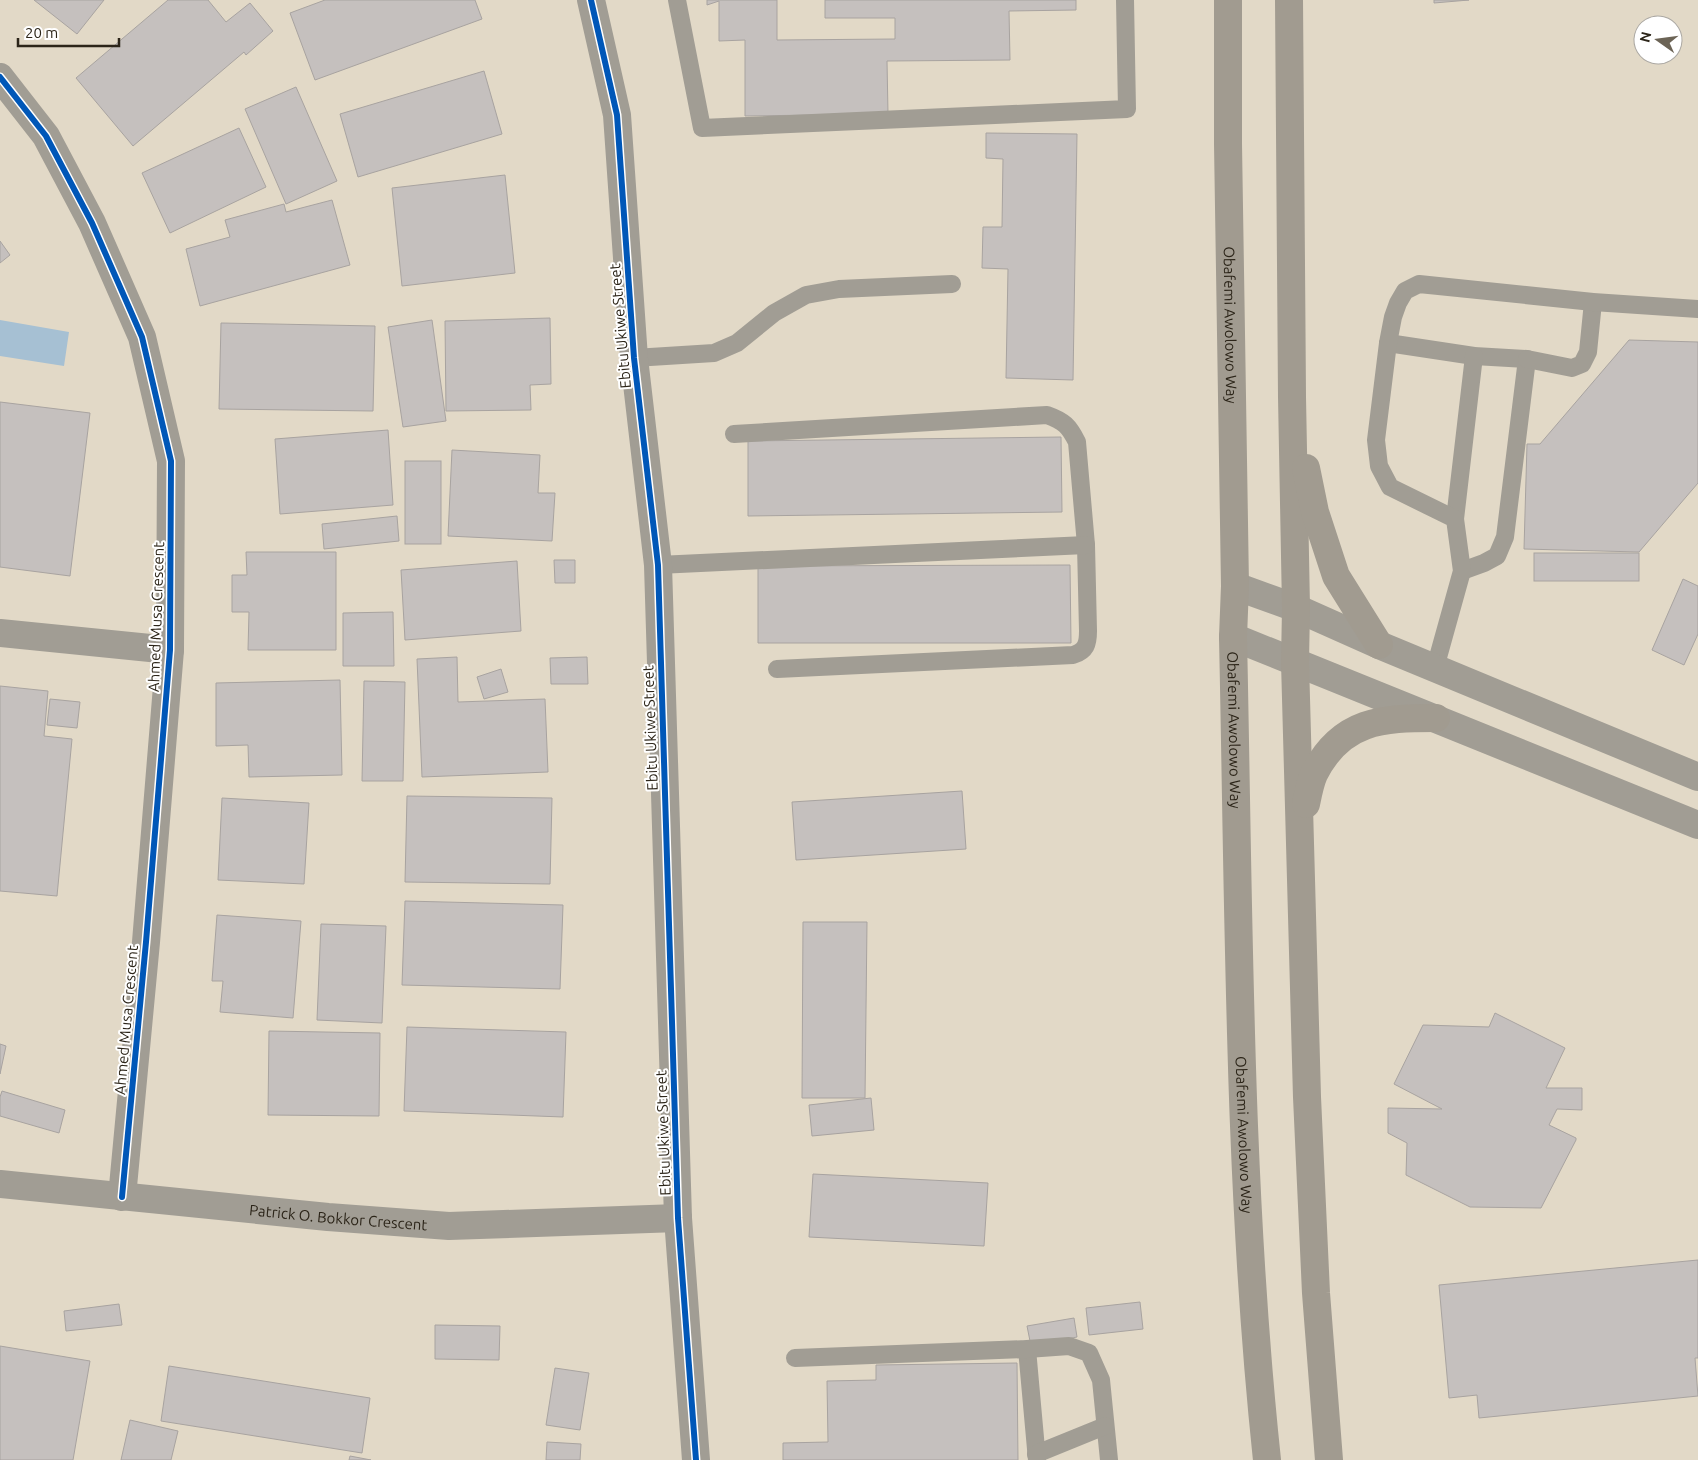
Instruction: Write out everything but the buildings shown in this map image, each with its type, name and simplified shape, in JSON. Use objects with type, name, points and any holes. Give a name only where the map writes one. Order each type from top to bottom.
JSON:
[{"type":"main road","name":"Obafemi Awolowo Way","points":[[1228,0],[1228,144],[1235,586],[1233,637],[1242,1090],[1249,1260],[1266,1460]]},
{"type":"main road","points":[[1289,0],[1292,397],[1296,608],[1294,662],[1315,1283],[1329,1460]]},
{"type":"main road","points":[[1292,397],[1315,512],[1336,576],[1379,645]]},
{"type":"main road","points":[[1299,827],[1313,775],[1329,750],[1346,735],[1364,725],[1383,720],[1436,718]]},
{"type":"street","name":"Ebitu Ukiwe Street","points":[[591,0],[617,115],[634,358],[658,565],[678,1218],[696,1460]]},
{"type":"street","name":"Ahmed Musa Crescent","points":[[0,77],[46,136],[92,223],[142,337],[171,461],[170,650],[146,942],[122,1197]]},
{"type":"street","points":[[1235,586],[1296,608],[1379,645],[1698,777]]},
{"type":"street","points":[[0,633],[170,650]]},
{"type":"street","points":[[1233,637],[1698,825]]},
{"type":"street","name":"Patrick O. Bokkor Crescent","points":[[0,1184],[328,1217],[449,1226],[678,1218]]},
{"type":"lane","points":[[677,0],[702,128],[1127,109],[1126,0]]},
{"type":"lane","points":[[634,358],[714,353],[737,344],[774,313],[806,295],[839,289],[952,284]]},
{"type":"lane","points":[[1455,519],[1390,487],[1379,466],[1376,440],[1388,343],[1398,303],[1405,291],[1419,284],[1593,302],[1698,309]]},
{"type":"lane","points":[[1388,343],[1474,356],[1527,359],[1572,368],[1582,364],[1588,352],[1593,302]]},
{"type":"lane","points":[[1435,668],[1462,572],[1455,519],[1474,356]]},
{"type":"lane","points":[[1462,572],[1484,564],[1497,556],[1505,537],[1527,359]]},
{"type":"lane","points":[[734,434],[1047,416],[1061,420],[1066,424],[1077,442],[1086,545],[1088,631],[1088,644],[1081,652],[1073,654],[777,669]]},
{"type":"lane","points":[[658,565],[1086,545]]},
{"type":"lane","points":[[795,1358],[1069,1346],[1089,1353],[1101,1380],[1109,1460]]},
{"type":"lane","points":[[1027,1349],[1036,1457],[1105,1426]]},
{"type":"water","points":[[0,320],[69,332],[64,366],[0,356]]},
{"type":"cycle path","points":[[591,0],[617,115],[634,358],[658,565],[678,1218],[696,1460]]},
{"type":"cycle path","points":[[0,77],[46,136],[92,223],[142,337],[171,461],[170,650],[146,942],[122,1197]]}]
